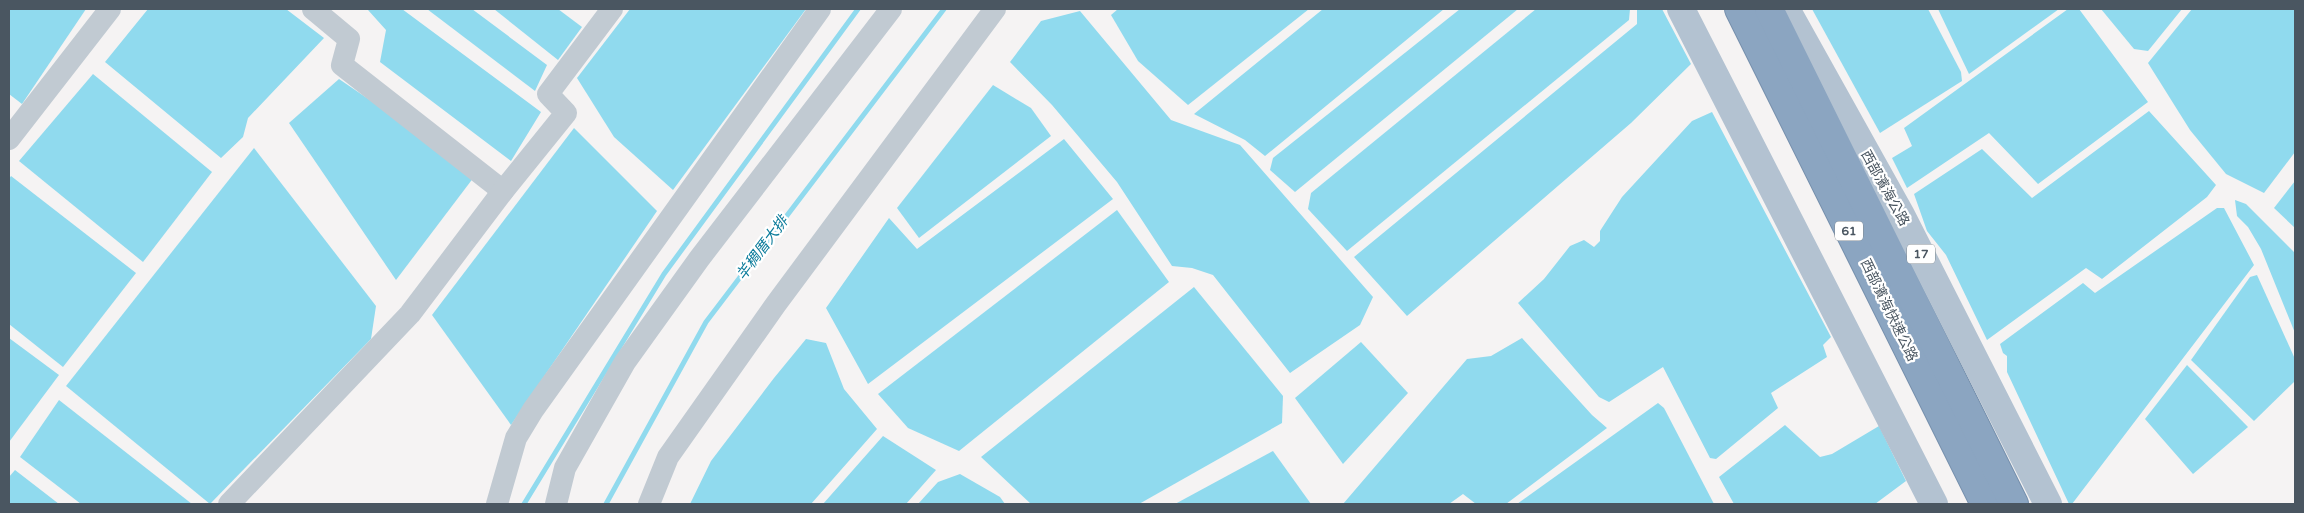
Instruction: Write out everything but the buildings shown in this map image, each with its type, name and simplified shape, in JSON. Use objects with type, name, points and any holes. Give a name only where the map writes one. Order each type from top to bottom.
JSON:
[{"type":"highway","name":"西部濱海快速公路","points":[[1739,9],[1971,448],[2014,504]]},
{"type":"highway","name":"西部濱海快速公路","points":[[1768,9],[1971,448],[1986,504]]},
{"type":"main road","points":[[1681,9],[1934,504]]},
{"type":"main road","name":"西部濱海公路","points":[[1786,9],[1901,215],[2048,504]]},
{"type":"street","points":[[9,139],[110,9]]},
{"type":"street","points":[[313,9],[349,39],[342,64],[504,191]]},
{"type":"street","points":[[237,501],[410,314],[566,113],[548,94],[612,9]]},
{"type":"street","points":[[497,504],[516,438],[533,410],[820,9]]},
{"type":"street","points":[[556,504],[565,468],[625,362],[699,258],[892,9]]},
{"type":"street","points":[[649,504],[668,457],[776,304],[995,9]]},
{"type":"water","points":[[9,9],[86,9],[22,104],[9,94]]},
{"type":"water","points":[[148,9],[286,9],[324,38],[248,118],[243,137],[221,158],[105,62]]},
{"type":"water","points":[[402,9],[541,112],[511,161],[380,62],[386,30],[368,10]]},
{"type":"water","points":[[427,9],[472,9],[547,65],[535,91]]},
{"type":"water","points":[[494,9],[558,9],[582,27],[558,60]]},
{"type":"water","points":[[630,9],[806,9],[673,190],[614,137],[577,78]]},
{"type":"water","points":[[1118,9],[1309,9],[1188,105],[1138,61],[1111,15]]},
{"type":"water","points":[[1323,9],[1444,9],[1265,156],[1245,140],[1194,114]]},
{"type":"water","points":[[1460,9],[1518,9],[1295,192],[1270,170],[1273,158]]},
{"type":"water","points":[[1536,9],[1630,9],[1629,20],[1347,251],[1308,209],[1311,193]]},
{"type":"water","points":[[1637,9],[1662,9],[1691,64],[1631,123],[1407,316],[1354,257],[1637,24]]},
{"type":"water","points":[[1812,9],[1928,9],[1961,72],[1962,81],[1880,133]]},
{"type":"water","points":[[1938,9],[2059,9],[1969,74]]},
{"type":"water","points":[[2068,9],[2079,9],[2148,102],[2038,184],[1989,133],[1907,188],[1892,158],[1912,146],[1904,128]]},
{"type":"water","points":[[2101,9],[2182,9],[2148,51],[2134,49]]},
{"type":"water","points":[[2192,9],[2295,9],[2295,152],[2264,193],[2226,174],[2190,130],[2148,63]]},
{"type":"water","points":[[1080,11],[1171,120],[1240,145],[1373,297],[1360,325],[1290,373],[1213,275],[1192,268],[1172,266],[1117,182],[1052,105],[1010,62],[1041,21]]},
{"type":"water","points":[[93,74],[212,172],[143,262],[19,161]]},
{"type":"water","points":[[339,79],[477,173],[396,280],[289,123]]},
{"type":"water","points":[[993,85],[1031,108],[1051,136],[919,238],[897,208]]},
{"type":"water","points":[[2149,111],[2216,185],[2207,197],[2102,279],[2086,268],[1987,340],[1946,255],[1927,231],[1914,194],[1982,149],[2032,198]]},
{"type":"water","points":[[1712,112],[1831,337],[1823,345],[1827,357],[1771,393],[1778,408],[1716,459],[1710,458],[1663,367],[1609,402],[1599,397],[1518,303],[1544,279],[1570,246],[1584,240],[1594,247],[1600,241],[1600,231],[1622,197],[1692,121]]},
{"type":"water","points":[[574,128],[657,211],[511,425],[432,315]]},
{"type":"water","points":[[1064,139],[1113,199],[868,384],[826,308],[889,218],[917,249]]},
{"type":"water","points":[[254,148],[376,306],[371,339],[210,504],[66,386]]},
{"type":"water","points":[[11,176],[136,273],[63,367],[9,324],[9,179]]},
{"type":"water","points":[[2295,181],[2295,228],[2274,208]]},
{"type":"water","points":[[2235,200],[2246,204],[2295,253],[2295,333],[2261,249],[2248,227],[2237,216]]},
{"type":"water","points":[[2217,208],[2224,208],[2254,265],[2072,504],[2069,504],[2007,372],[2007,356],[2003,353],[2000,344],[2083,283],[2095,293]]},
{"type":"water","points":[[1117,210],[1169,282],[959,451],[908,428],[878,394]]},
{"type":"water","points":[[2257,275],[2295,359],[2295,381],[2254,421],[2191,360],[2250,277]]},
{"type":"water","points":[[1194,287],[1283,396],[1282,423],[1139,504],[1031,504],[981,457]]},
{"type":"water","points":[[9,338],[59,375],[9,442]]},
{"type":"water","points":[[1522,338],[1592,415],[1607,428],[1506,504],[1476,504],[1463,494],[1449,504],[1343,504],[1467,359],[1491,356]]},
{"type":"water","points":[[806,339],[826,343],[844,389],[877,429],[811,504],[690,504],[711,461]]},
{"type":"water","points":[[1361,342],[1408,393],[1343,464],[1295,398]]},
{"type":"water","points":[[2187,365],[2248,427],[2193,474],[2145,419]]},
{"type":"water","points":[[59,400],[192,504],[81,504],[20,457]]},
{"type":"water","points":[[1658,403],[1664,408],[1714,504],[1517,504]]},
{"type":"water","points":[[1785,425],[1820,457],[1832,454],[1879,426],[1906,481],[1875,504],[1734,504],[1719,477]]},
{"type":"water","points":[[883,436],[936,470],[906,504],[823,504]]},
{"type":"water","points":[[1273,451],[1311,504],[1175,504]]},
{"type":"water","points":[[15,470],[59,504],[9,504],[9,477]]},
{"type":"water","points":[[960,474],[1000,497],[1005,504],[918,504],[938,482]]},
{"type":"waterway","points":[[524,504],[664,274],[858,9]]},
{"type":"waterway","name":"羊稠厝大排","points":[[606,504],[706,322],[944,9]]}]
